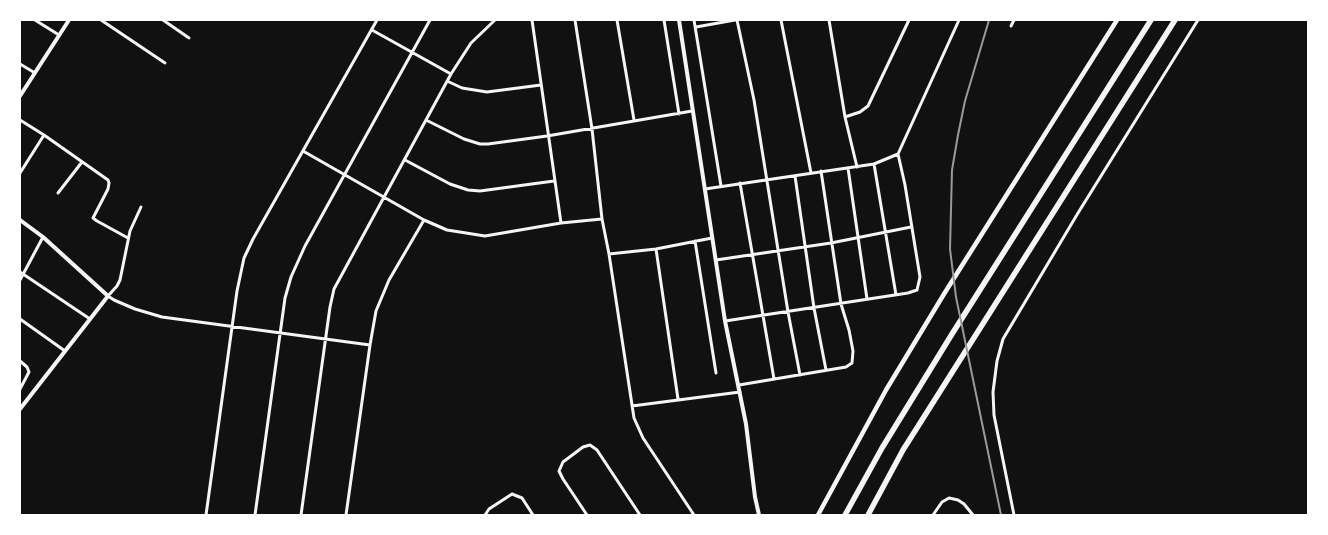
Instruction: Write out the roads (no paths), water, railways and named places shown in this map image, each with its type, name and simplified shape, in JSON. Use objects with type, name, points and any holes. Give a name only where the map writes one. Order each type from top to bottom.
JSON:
[{"type":"highway","points":[[845,515],[882,448],[952,334],[1151,20]]},
{"type":"highway","points":[[868,515],[903,450],[955,366],[1175,20]]},
{"type":"main road","points":[[818,515],[886,390],[960,267],[1117,20]]},
{"type":"street","points":[[35,20],[59,35]]},
{"type":"street","points":[[20,96],[69,20]]},
{"type":"street","points":[[101,20],[165,63]]},
{"type":"street","points":[[163,20],[189,38]]},
{"type":"street","points":[[206,515],[237,291],[244,258],[377,20]]},
{"type":"street","points":[[255,515],[286,293],[295,266],[430,20]]},
{"type":"street","points":[[301,515],[334,289],[451,74],[471,43],[495,20]]},
{"type":"street","points":[[532,20],[547,136],[561,223]]},
{"type":"street","points":[[575,20],[592,129],[602,219],[634,418],[640,432],[694,515]]},
{"type":"street","points":[[617,20],[634,120]]},
{"type":"street","points":[[664,20],[679,114]]},
{"type":"street","points":[[679,20],[725,321],[746,424],[759,515]]},
{"type":"street","points":[[694,20],[721,186]]},
{"type":"street","points":[[696,27],[736,20],[754,100],[800,375]]},
{"type":"street","points":[[781,20],[811,173]]},
{"type":"street","points":[[829,20],[857,167]]},
{"type":"street","points":[[846,117],[865,110],[868,106],[908,20]]},
{"type":"street","points":[[725,321],[841,304],[917,290],[920,282],[905,185],[898,154],[959,20]]},
{"type":"street","points":[[1012,26],[1014,20]]},
{"type":"street","points":[[1014,515],[994,415],[993,392],[997,361],[1003,339],[1078,213],[1192,33],[1198,20]]},
{"type":"street","points":[[372,30],[412,54],[451,74]]},
{"type":"street","points":[[20,64],[35,73]]},
{"type":"street","points":[[447,82],[462,88],[486,92],[541,85]]},
{"type":"street","points":[[426,120],[464,139],[480,144],[592,129],[692,111]]},
{"type":"street","points":[[20,120],[110,182],[108,189],[93,214],[94,220],[128,238]]},
{"type":"street","points":[[20,173],[44,135]]},
{"type":"street","points":[[303,151],[424,220],[447,230],[485,236],[561,223],[602,219]]},
{"type":"street","points":[[704,189],[874,164],[898,154]]},
{"type":"street","points":[[405,160],[450,184],[468,190],[480,191],[554,181]]},
{"type":"street","points":[[58,193],[82,162]]},
{"type":"street","points":[[874,164],[896,295]]},
{"type":"street","points":[[848,168],[867,299]]},
{"type":"street","points":[[739,385],[846,367],[852,363],[853,351],[841,304],[821,171]]},
{"type":"street","points":[[796,176],[814,308],[826,370]]},
{"type":"street","points":[[740,184],[774,380]]},
{"type":"street","points":[[20,409],[117,286],[120,280],[128,238],[141,207]]},
{"type":"street","points":[[20,220],[43,237],[108,296],[126,306],[162,317],[370,345]]},
{"type":"street","points":[[346,515],[376,311],[384,288],[424,220]]},
{"type":"street","points":[[716,260],[831,243],[911,227]]},
{"type":"street","points":[[20,280],[22,273],[43,237]]},
{"type":"street","points":[[609,254],[712,238]]},
{"type":"street","points":[[695,241],[716,373]]},
{"type":"street","points":[[656,248],[678,399]]},
{"type":"street","points":[[22,273],[90,320]]},
{"type":"street","points":[[20,319],[65,350]]},
{"type":"street","points":[[20,361],[27,367],[29,372],[20,388]]},
{"type":"street","points":[[632,406],[740,392]]},
{"type":"street","points":[[587,515],[559,471],[563,462],[583,447],[592,446],[640,515]]},
{"type":"street","points":[[486,515],[489,509],[508,496],[517,495],[522,498],[533,515]]},
{"type":"street","points":[[933,515],[942,502],[948,498],[958,500],[964,504],[972,515]]},
{"type":"railway","points":[[989,20],[965,101],[952,170],[950,249],[956,297],[1001,515]]}]
